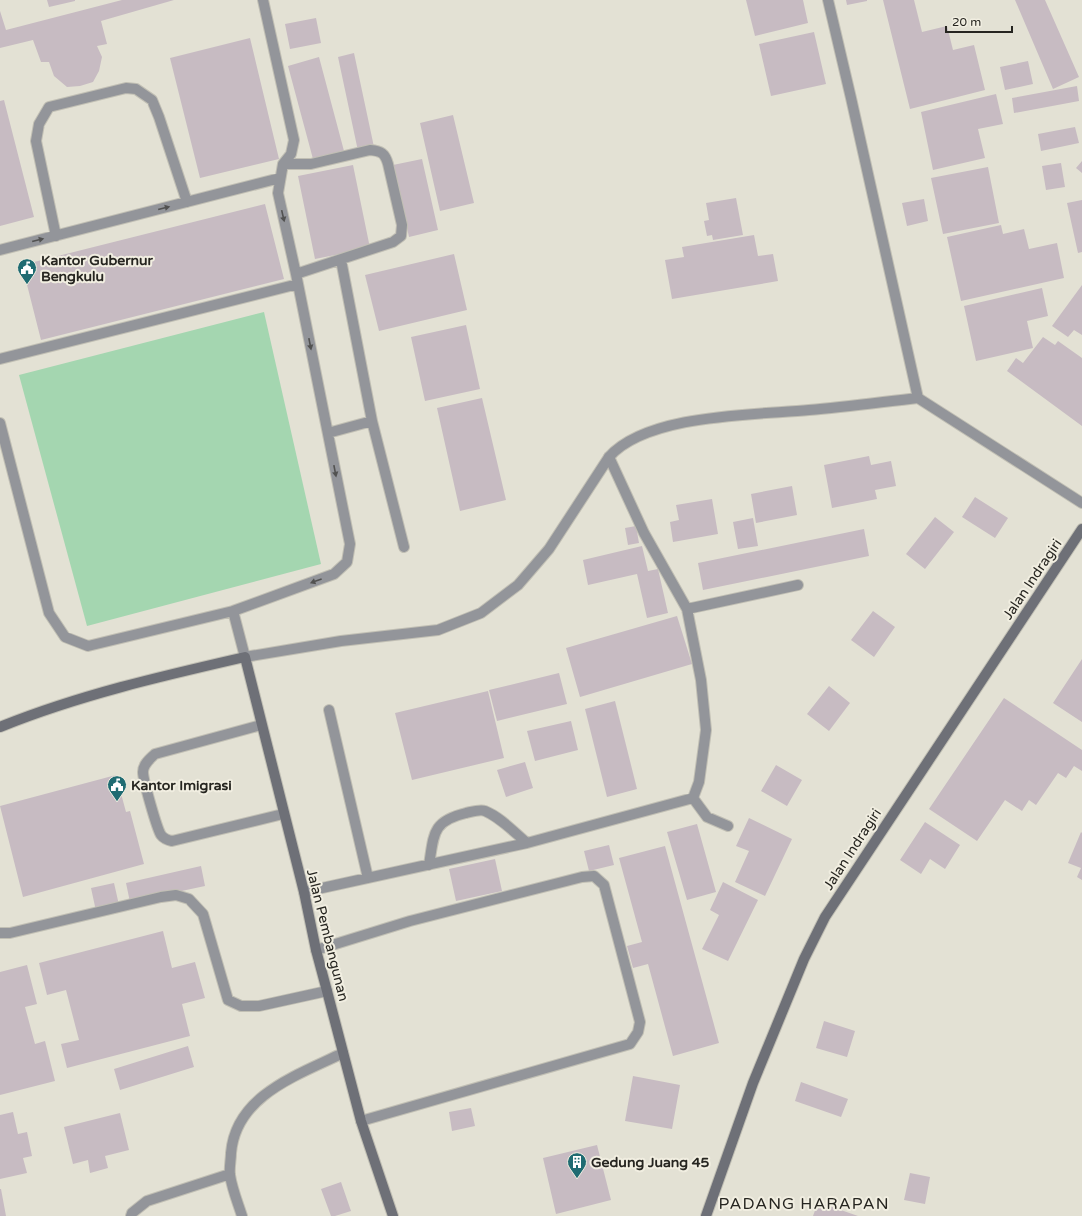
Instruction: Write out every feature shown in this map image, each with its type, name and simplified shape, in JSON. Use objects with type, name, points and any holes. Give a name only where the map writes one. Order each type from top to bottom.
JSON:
[{"type":"street","points":[[0,423],[49,614],[65,637],[88,646],[233,611],[334,574],[347,562],[350,544],[297,279],[278,193],[283,164],[291,154],[294,140],[263,0]]},
{"type":"street","points":[[828,0],[918,398]]},
{"type":"street","points":[[56,236],[36,141],[39,124],[49,108],[110,92],[126,88],[136,90],[152,100],[187,202]]},
{"type":"street","points":[[0,359],[297,279],[341,260],[393,242],[401,236],[402,225],[385,156],[379,151],[370,150],[311,164],[283,164]]},
{"type":"street","points":[[0,250],[280,178]]},
{"type":"street","points":[[341,260],[372,421],[404,547]]},
{"type":"street","points":[[0,727],[68,702],[176,673],[245,657],[341,641],[438,630],[482,613],[518,585],[549,549],[609,456],[616,448],[646,433],[677,423],[724,416],[810,410],[918,398],[1082,503]]},
{"type":"street","points":[[328,432],[372,421]]},
{"type":"street","points":[[609,456],[644,533],[687,609],[701,680],[706,730],[700,782],[693,798]]},
{"type":"street","name":"Jalan Indragiri","points":[[706,1216],[753,1083],[804,959],[824,917],[1082,529]]},
{"type":"street","points":[[687,609],[798,585]]},
{"type":"street","points":[[233,611],[245,657]]},
{"type":"street","name":"Jalan Pembangunan","points":[[245,657],[283,814],[304,892],[316,950],[361,1121],[393,1216]]},
{"type":"street","points":[[329,710],[368,878]]},
{"type":"street","points":[[261,725],[155,754],[148,760],[143,772],[154,816],[161,834],[166,839],[172,841],[283,814]]},
{"type":"street","points":[[693,798],[707,817],[728,826]]},
{"type":"street","points":[[304,892],[526,843],[693,798]]},
{"type":"street","points":[[429,865],[433,837],[441,823],[452,816],[483,810],[496,817],[526,843]]},
{"type":"street","points":[[316,950],[410,921],[582,877],[594,876],[604,885],[640,1022],[638,1032],[630,1044],[361,1121]]},
{"type":"street","points":[[0,933],[10,933],[161,897],[176,895],[189,899],[203,914],[228,1000],[241,1006],[259,1006],[327,991]]},
{"type":"street","points":[[242,1216],[230,1174],[232,1143],[240,1122],[255,1102],[277,1086],[343,1053]]},
{"type":"street","points":[[131,1216],[132,1213],[147,1201],[230,1174]]},
{"type":"green space","points":[[264,312],[321,564],[87,626],[19,375]]},
{"type":"building","points":[[47,0],[75,0],[75,1],[49,7]]},
{"type":"building","points":[[122,0],[174,0],[101,21],[107,44],[97,46],[102,57],[99,71],[93,82],[80,86],[67,87],[54,76],[49,62],[41,62],[33,40],[0,48],[0,11],[6,30]]},
{"type":"building","points":[[746,0],[803,0],[808,23],[755,36]]},
{"type":"building","points":[[846,0],[867,0],[867,1],[847,5]]},
{"type":"building","points":[[883,0],[914,0],[922,32],[947,26],[953,50],[974,45],[985,90],[910,109]]},
{"type":"building","points":[[1015,0],[1045,0],[1079,77],[1053,89]]},
{"type":"building","points":[[316,18],[321,43],[290,49],[285,24]]},
{"type":"building","points":[[814,32],[826,84],[771,96],[759,44]]},
{"type":"building","points":[[250,38],[279,159],[200,178],[170,58]]},
{"type":"building","points":[[354,53],[374,147],[358,151],[338,57]]},
{"type":"building","points":[[319,57],[344,151],[313,159],[288,66]]},
{"type":"building","points":[[1028,61],[1033,84],[1005,90],[1000,67]]},
{"type":"building","points":[[1077,86],[1079,101],[1014,113],[1012,98]]},
{"type":"building","points":[[996,94],[1003,124],[978,129],[985,158],[933,170],[921,112]]},
{"type":"building","points":[[4,100],[34,217],[0,226],[0,101]]},
{"type":"building","points":[[453,115],[474,203],[440,211],[420,123]]},
{"type":"building","points":[[1075,127],[1079,143],[1041,151],[1038,134]]},
{"type":"building","points":[[422,159],[438,230],[409,237],[393,165]]},
{"type":"building","points":[[1082,161],[1082,173],[1076,168]]},
{"type":"building","points":[[1061,163],[1065,187],[1046,190],[1042,166]]},
{"type":"building","points":[[353,165],[370,248],[315,259],[298,176]]},
{"type":"building","points":[[988,167],[999,223],[943,234],[931,178]]},
{"type":"building","points":[[736,198],[743,235],[713,240],[712,235],[707,236],[704,221],[709,220],[706,203]]},
{"type":"building","points":[[924,199],[928,221],[907,226],[902,203]]},
{"type":"building","points":[[1082,200],[1082,252],[1078,253],[1067,203]]},
{"type":"building","points":[[265,204],[284,279],[41,340],[22,265]]},
{"type":"building","points":[[1001,225],[1003,234],[1024,229],[1029,249],[1057,243],[1064,278],[961,301],[947,237]]},
{"type":"building","points":[[754,235],[758,256],[773,254],[778,281],[672,299],[665,260],[684,257],[682,247]]},
{"type":"building","points":[[454,254],[467,310],[379,331],[365,275]]},
{"type":"building","points":[[1082,285],[1082,335],[1074,330],[1068,337],[1052,326]]},
{"type":"building","points":[[1042,288],[1048,316],[1027,321],[1033,348],[976,361],[964,306]]},
{"type":"building","points":[[466,325],[480,389],[425,401],[411,337]]},
{"type":"building","points":[[1043,337],[1055,345],[1058,341],[1082,358],[1082,426],[1007,371],[1016,358],[1023,363]]},
{"type":"building","points":[[482,398],[506,500],[460,511],[437,408]]},
{"type":"building","points":[[869,456],[871,465],[891,461],[896,486],[875,490],[877,499],[832,508],[824,465]]},
{"type":"building","points":[[792,486],[797,515],[756,523],[751,494]]},
{"type":"building","points":[[975,497],[1008,518],[995,538],[962,517]]},
{"type":"building","points":[[712,499],[718,534],[673,542],[670,522],[679,520],[676,505]]},
{"type":"building","points":[[935,517],[954,532],[925,569],[906,554]]},
{"type":"building","points":[[753,518],[758,546],[738,549],[733,522]]},
{"type":"building","points":[[636,526],[639,543],[628,545],[625,528]]},
{"type":"building","points":[[864,529],[869,556],[703,590],[698,563]]},
{"type":"building","points":[[642,546],[648,571],[658,569],[668,613],[647,618],[637,574],[588,585],[583,560]]},
{"type":"building","points":[[873,611],[895,627],[874,657],[851,640]]},
{"type":"building","points":[[677,616],[692,664],[580,697],[566,648]]},
{"type":"building","points":[[1082,659],[1082,722],[1053,703]]},
{"type":"building","points":[[559,673],[567,704],[497,721],[489,690]]},
{"type":"building","points":[[829,686],[850,703],[829,731],[807,714]]},
{"type":"building","points":[[488,691],[504,758],[412,780],[395,713]]},
{"type":"building","points":[[1004,698],[1082,750],[1082,771],[1074,766],[1066,778],[1058,773],[1036,805],[1029,800],[1022,811],[1005,800],[977,841],[929,809]]},
{"type":"building","points":[[615,701],[637,789],[607,797],[585,709]]},
{"type":"building","points":[[571,721],[578,750],[535,761],[527,731]]},
{"type":"building","points":[[525,762],[533,788],[506,797],[497,770]]},
{"type":"building","points":[[776,765],[802,780],[787,806],[761,791]]},
{"type":"building","points":[[116,775],[126,812],[130,811],[144,864],[23,897],[0,806]]},
{"type":"building","points":[[749,818],[792,839],[765,896],[735,882],[749,851],[736,846]]},
{"type":"building","points":[[925,822],[960,845],[945,869],[930,859],[921,874],[900,860]]},
{"type":"building","points":[[697,824],[716,892],[687,900],[667,832]]},
{"type":"building","points":[[1081,832],[1082,880],[1077,877],[1081,868],[1068,863]]},
{"type":"building","points":[[609,845],[614,865],[589,871],[584,851]]},
{"type":"building","points":[[665,846],[719,1043],[673,1056],[648,964],[633,968],[627,946],[642,942],[619,858]]},
{"type":"building","points":[[495,859],[502,891],[456,901],[449,869]]},
{"type":"building","points":[[201,866],[205,886],[130,902],[126,883]]},
{"type":"building","points":[[723,882],[758,900],[728,961],[702,949],[719,915],[710,910]]},
{"type":"building","points":[[114,883],[119,905],[96,911],[91,888]]},
{"type":"building","points":[[163,931],[172,968],[195,962],[205,998],[182,1004],[190,1036],[67,1068],[61,1044],[79,1040],[66,990],[47,995],[39,963]]},
{"type":"building","points":[[27,965],[37,1004],[25,1007],[35,1044],[45,1041],[55,1081],[0,1095],[0,972]]},
{"type":"building","points":[[824,1021],[855,1031],[847,1057],[816,1048]]},
{"type":"building","points":[[188,1046],[194,1067],[120,1090],[114,1069]]},
{"type":"building","points":[[633,1076],[680,1085],[672,1129],[625,1121]]},
{"type":"building","points":[[801,1082],[848,1099],[841,1117],[795,1101]]},
{"type":"building","points":[[471,1108],[475,1126],[452,1131],[449,1112]]},
{"type":"building","points":[[13,1112],[18,1134],[27,1132],[32,1156],[23,1158],[27,1173],[0,1179],[0,1115]]},
{"type":"building","points":[[120,1113],[129,1150],[105,1156],[108,1168],[90,1173],[88,1160],[73,1164],[64,1127]]},
{"type":"building","name":"Gedung Juang 45","points":[[597,1145],[611,1200],[556,1214],[543,1158]]},
{"type":"building","points":[[910,1173],[930,1177],[925,1204],[904,1200]]},
{"type":"building","points":[[341,1182],[351,1211],[331,1216],[321,1189]]},
{"type":"building","points":[[1,1189],[6,1216],[0,1216]]},
{"type":"building","points":[[818,1202],[858,1216],[813,1216]]},
{"type":"place","name":"Kantor Gubernur Bengkulu","points":[[27,285]]},
{"type":"place","name":"Kantor Imigrasi","points":[[117,802]]},
{"type":"place","name":"Gedung Juang 45","points":[[577,1179]]},
{"type":"district","name":"PADANG HARAPAN","points":[[804,1203]]}]
